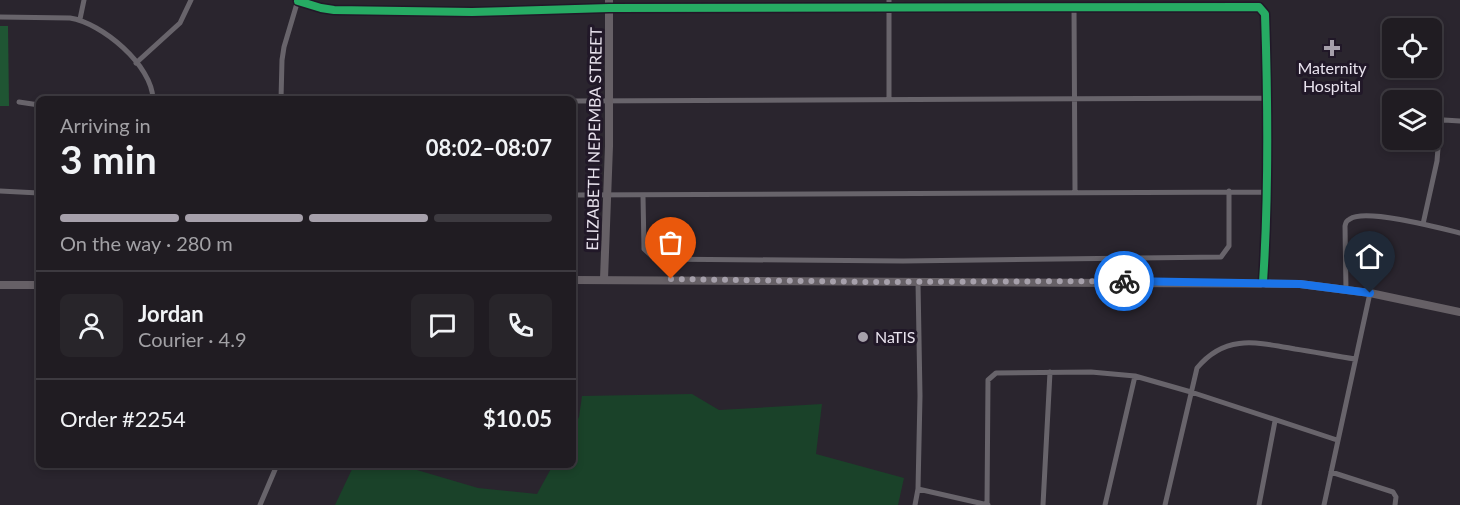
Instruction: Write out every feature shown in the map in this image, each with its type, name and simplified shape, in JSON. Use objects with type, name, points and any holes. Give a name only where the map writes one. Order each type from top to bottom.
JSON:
[{"type":"street","points":[[80,19],[84,0]]},
{"type":"street","points":[[136,63],[180,23],[191,0]]},
{"type":"street","points":[[281,96],[282,60],[298,0],[334,10],[472,12],[609,4],[889,8],[1074,7],[1172,3],[1259,7],[1265,14],[1267,98],[1268,192],[1263,282]]},
{"type":"street","points":[[889,0],[889,99]]},
{"type":"street","name":"ELIZABETH NEPEMBA STREET","points":[[604,279],[608,195],[609,4]]},
{"type":"street","points":[[1074,7],[1075,191]]},
{"type":"street","points":[[0,17],[80,19],[100,28],[136,63],[152,86],[153,96]]},
{"type":"street","points":[[576,101],[1267,98]]},
{"type":"street","points":[[19,102],[36,105]]},
{"type":"street","points":[[1423,224],[1437,161],[1440,122],[1460,121]]},
{"type":"street","points":[[0,191],[36,193]]},
{"type":"street","points":[[576,195],[1075,191],[1268,192]]},
{"type":"street","points":[[644,196],[644,249],[655,259],[903,261],[1221,257],[1229,246],[1229,191]]},
{"type":"street","points":[[1346,290],[1345,226],[1347,220],[1352,217],[1374,216],[1460,233]]},
{"type":"street","points":[[576,280],[1263,282],[1370,293],[1460,312]]},
{"type":"street","points":[[915,505],[918,489],[920,396],[918,282]]},
{"type":"street","points":[[0,285],[36,285]]},
{"type":"street","points":[[1324,505],[1370,293]]},
{"type":"street","points":[[1165,505],[1197,368],[1206,357],[1232,344],[1244,342],[1355,359]]},
{"type":"street","points":[[1043,505],[1050,372]]},
{"type":"street","points":[[918,489],[987,505],[988,380],[996,373],[1091,372],[1135,376],[1337,440]]},
{"type":"street","points":[[1105,505],[1135,376]]},
{"type":"street","points":[[1259,505],[1275,421]]},
{"type":"street","points":[[260,505],[276,468]]},
{"type":"street","points":[[1331,472],[1393,492],[1396,497],[1395,505]]},
{"type":"green space","points":[[0,26],[8,26],[9,106],[0,106]]},
{"type":"green space","points":[[692,394],[719,410],[822,404],[816,454],[904,478],[898,505],[335,505],[353,468],[410,468],[478,488],[537,494],[551,468],[576,468],[576,422],[582,396]]},
{"type":"cycle path","points":[[298,1],[334,10],[472,12],[609,8],[1259,7],[1265,14],[1267,81],[1267,182],[1263,282]]},
{"type":"way so far","points":[[671,279],[870,282],[1124,281]]},
{"type":"place","name":"Maternity Hospital","points":[[1332,48]]},
{"type":"place","name":"NaTIS","points":[[863,337]]},
{"type":"route","points":[[1124,281],[1263,282],[1370,293]]}]
